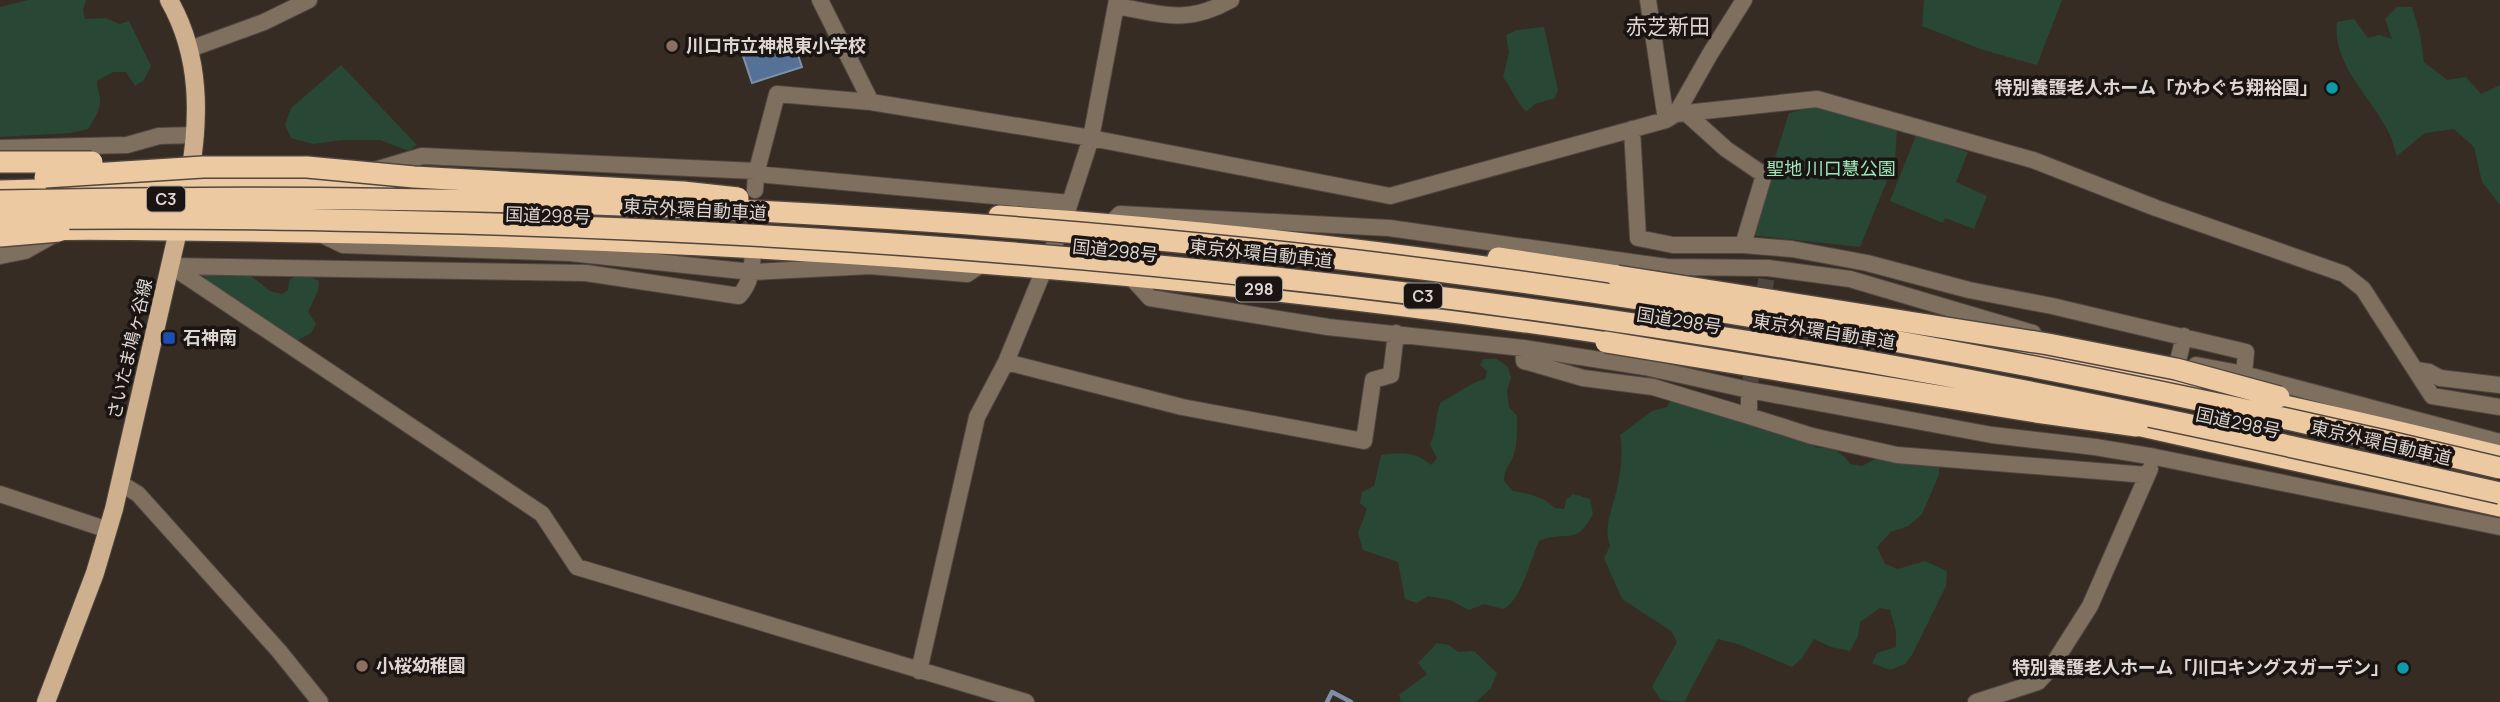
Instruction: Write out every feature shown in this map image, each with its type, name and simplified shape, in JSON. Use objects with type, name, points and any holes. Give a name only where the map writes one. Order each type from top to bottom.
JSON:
[{"type":"highway","points":[[0,162],[38,160],[202,167],[307,167],[414,177],[683,192],[888,219]]},
{"type":"highway","points":[[0,179],[202,167]]},
{"type":"highway","name":"国道298号","points":[[0,191],[188,186],[522,191],[1067,212],[1110,224],[1399,254],[1866,324],[2036,354],[2319,413],[2500,455]]},
{"type":"highway","name":"東京外環自動車道","points":[[0,201],[121,198],[595,205],[888,219],[1183,243],[1497,279],[1841,332],[2024,364],[2357,433],[2500,468]]},
{"type":"highway","points":[[0,234],[242,217]]},
{"type":"highway","name":"東京外環自動車道","points":[[0,219],[242,217],[561,226],[776,236],[1010,252],[1307,281],[1499,305],[1923,372],[2122,410],[2500,493]]},
{"type":"highway","name":"国道298号","points":[[0,234],[63,229],[314,231],[750,247],[985,262],[1221,285],[1547,324],[2049,406],[2500,506]]},
{"type":"highway","points":[[1315,245],[1458,252],[2048,344],[2176,369],[2500,455]]},
{"type":"highway","points":[[1221,285],[1318,302],[1606,342],[2036,412],[2302,449]]},
{"type":"main road","name":"さいたま鳩ヶ谷線","points":[[46,702],[83,608],[108,530],[188,186],[196,135],[196,91],[190,49],[169,0]]},
{"type":"street","points":[[190,49],[264,22],[309,0]]},
{"type":"street","points":[[820,0],[872,102]]},
{"type":"street","points":[[919,671],[977,417],[1006,362],[1067,212],[1091,138],[1117,3],[1182,18],[1231,0]]},
{"type":"street","points":[[1647,0],[1676,116],[1764,175],[1743,245]]},
{"type":"street","points":[[1676,116],[1744,0]]},
{"type":"street","points":[[756,178],[777,94],[872,102],[1091,138],[1390,196],[1676,116],[1817,99],[2033,160],[2156,208],[2344,274],[2363,289],[2432,396],[2500,407]]},
{"type":"street","points":[[1633,129],[1638,238],[1673,245],[1743,245],[1792,249],[1867,263],[1969,290],[2052,306],[2246,352],[2244,374]]},
{"type":"street","points":[[0,148],[127,145],[159,136],[196,135]]},
{"type":"street","points":[[315,187],[422,156],[756,178],[1067,212]]},
{"type":"street","points":[[1389,228],[1390,196]]},
{"type":"street","points":[[1110,224],[1120,214],[1389,228],[1667,267],[1768,268],[1850,279],[2021,330],[2244,374],[2500,442]]},
{"type":"street","points":[[0,256],[25,251],[50,239],[63,229]]},
{"type":"street","points":[[314,231],[343,246],[570,253],[752,272],[870,267],[967,274],[985,262]]},
{"type":"street","points":[[1768,268],[1770,247]]},
{"type":"street","points":[[171,266],[586,273],[739,296],[745,290],[752,272],[753,252]]},
{"type":"street","points":[[171,266],[542,514],[577,567],[1026,702]]},
{"type":"street","points":[[1129,275],[1150,298],[1328,327],[1523,348],[1645,367],[1749,390],[1992,435],[2155,457],[2500,527]]},
{"type":"street","points":[[1006,362],[1182,407],[1364,441],[1373,380],[1391,375],[1396,333]]},
{"type":"street","points":[[2178,361],[2184,336]]},
{"type":"street","points":[[1523,348],[1524,361],[1583,378],[1653,387],[1812,436],[1897,455],[2147,475]]},
{"type":"street","points":[[2416,370],[2429,372],[2440,378],[2500,385]]},
{"type":"street","points":[[1749,390],[1749,415]]},
{"type":"street","points":[[2095,447],[2095,471]]},
{"type":"street","points":[[1976,702],[2038,682],[2050,668],[2090,606],[2155,457]]},
{"type":"street","points":[[120,483],[138,494],[320,702]]},
{"type":"street","points":[[0,494],[108,530]]},
{"type":"green space","points":[[28,0],[86,0],[83,10],[85,19],[105,18],[120,24],[129,21],[151,66],[144,80],[135,86],[126,72],[113,72],[97,81],[99,107],[88,129],[71,133],[0,137],[0,7]]},
{"type":"green space","points":[[1924,0],[2062,0],[2037,65],[1983,50],[1922,26]]},
{"type":"green space","points":[[2397,7],[2412,7],[2424,62],[2447,80],[2466,77],[2481,94],[2500,85],[2500,205],[2482,182],[2474,147],[2454,129],[2425,133],[2397,156],[2383,121],[2347,67],[2337,38],[2337,22],[2354,19],[2368,38],[2379,35],[2392,39],[2385,19]]},
{"type":"green space","points":[[1544,27],[1558,90],[1555,98],[1535,104],[1526,112],[1503,77],[1509,52],[1506,35],[1517,30]]},
{"type":"green space","points":[[341,65],[417,145],[409,151],[380,140],[342,140],[313,144],[291,138],[285,125],[291,108]]},
{"type":"green space","name":"聖地 川口慧公園","points":[[1821,105],[1897,129],[1895,161],[1860,247],[1751,235],[1789,113]]},
{"type":"green space","points":[[1916,135],[1968,152],[1956,182],[1987,196],[1974,229],[1945,218],[1943,223],[1890,201]]},
{"type":"green space","points":[[206,272],[246,272],[270,291],[282,294],[288,290],[289,281],[295,276],[311,277],[319,281],[318,291],[308,312],[316,324],[311,333],[298,340],[288,337],[207,280],[204,276]]},
{"type":"green space","points":[[1483,359],[1497,359],[1508,367],[1511,378],[1507,390],[1509,407],[1517,416],[1517,438],[1504,481],[1513,491],[1545,500],[1555,508],[1564,509],[1566,500],[1573,494],[1590,499],[1593,514],[1581,531],[1575,534],[1539,541],[1525,579],[1510,604],[1503,609],[1484,604],[1469,610],[1450,600],[1428,596],[1417,603],[1405,599],[1398,562],[1363,550],[1358,533],[1367,509],[1360,503],[1362,492],[1374,486],[1381,455],[1408,454],[1431,465],[1437,458],[1430,444],[1441,402],[1485,379],[1487,371],[1480,365]]},
{"type":"green space","points":[[1672,398],[1809,442],[1817,448],[1832,449],[1850,464],[1862,466],[1881,456],[1939,465],[1939,475],[1922,514],[1908,526],[1891,532],[1877,547],[1885,564],[1898,569],[1925,561],[1947,571],[1946,586],[1905,664],[1890,670],[1872,663],[1877,653],[1896,647],[1896,631],[1890,610],[1880,608],[1860,622],[1858,636],[1850,651],[1831,647],[1814,639],[1802,658],[1792,667],[1738,644],[1718,639],[1684,702],[1661,700],[1652,687],[1677,642],[1671,631],[1622,599],[1604,558],[1610,546],[1608,522],[1621,466],[1620,435],[1652,411],[1667,407]]},
{"type":"green space","points":[[1437,643],[1449,645],[1458,652],[1474,651],[1497,673],[1491,688],[1476,702],[1401,702],[1399,695],[1427,674],[1418,663]]},
{"type":"water","points":[[793,40],[802,67],[752,83],[743,56]]},
{"type":"waterway","points":[[1327,702],[1332,692],[1351,702]]},
{"type":"tunnel","points":[[1749,390],[1768,268]]},
{"type":"place","name":"川口市立神根東小学校","points":[[672,46]]},
{"type":"place","name":"特別養護老人ホーム「かわぐち翔裕園」","points":[[2332,88]]},
{"type":"place","name":"石神南","points":[[169,338]]},
{"type":"place","name":"小桜幼稚園","points":[[362,666]]},
{"type":"place","name":"特別養護老人ホーム「川口キングスガーデン」","points":[[2403,668]]},
{"type":"district","name":"赤芝新田","points":[[1668,27]]}]
